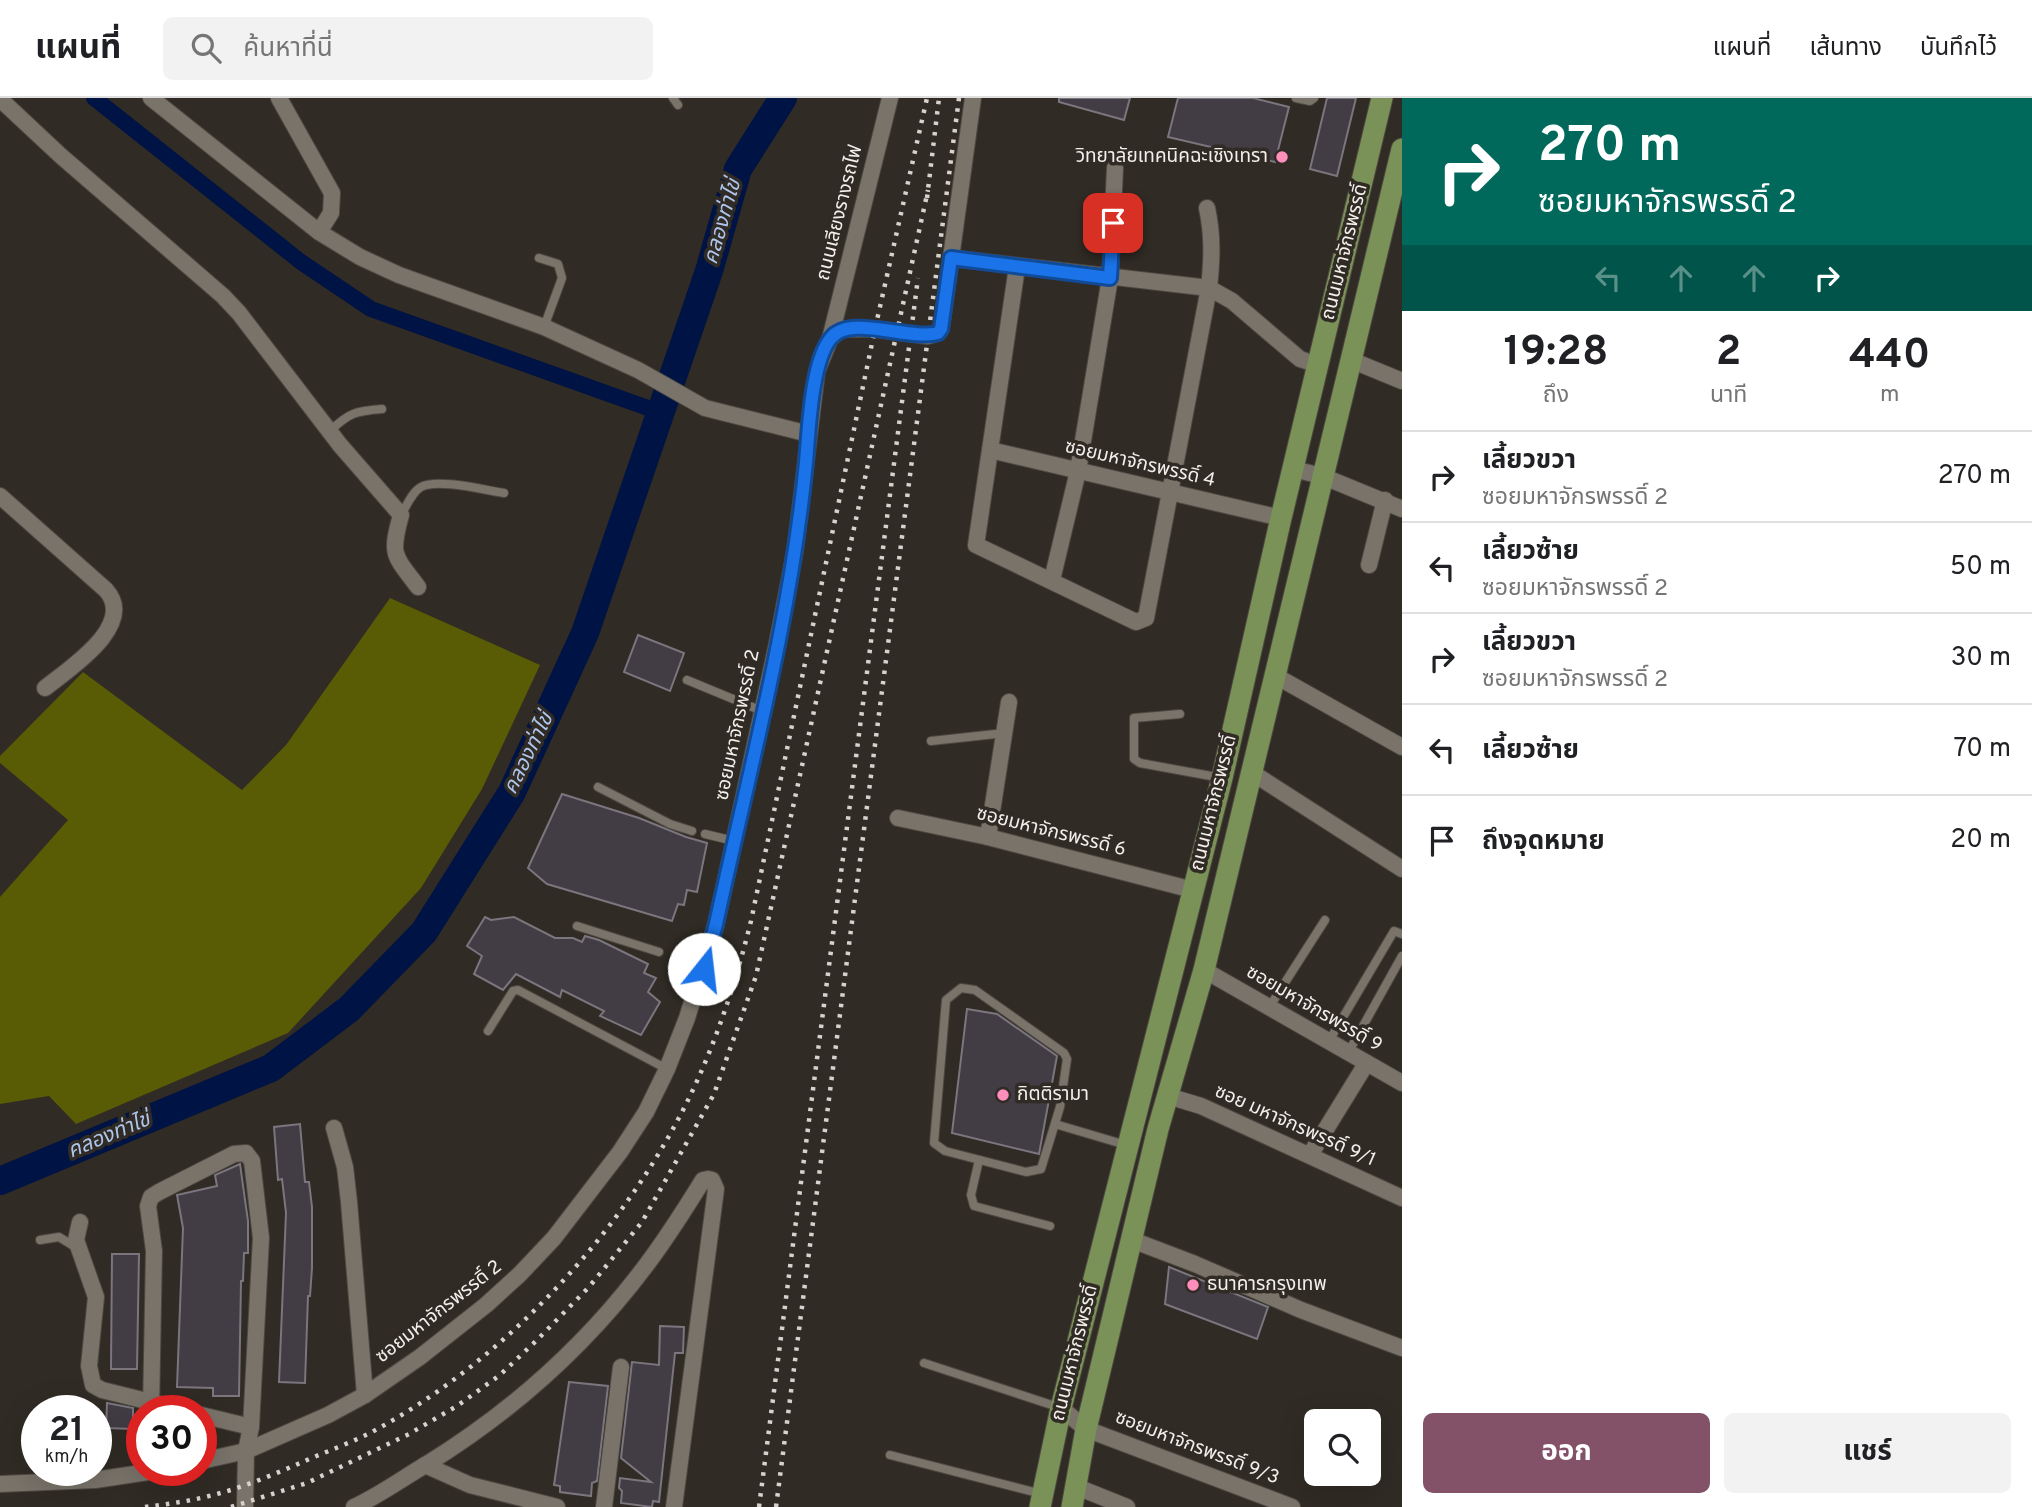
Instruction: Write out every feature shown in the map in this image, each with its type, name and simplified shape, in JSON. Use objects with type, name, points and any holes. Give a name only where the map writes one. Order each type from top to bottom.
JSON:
[{"type":"main road","name":"ถนนมหาจักรพรรดิ์","points":[[1041,1501],[1061,1408],[1222,778],[1281,518],[1382,98]]},
{"type":"main road","name":"ถนนมหาจักรพรรดิ์","points":[[1074,1497],[1086,1429],[1168,1096],[1204,970],[1322,476],[1351,360],[1396,205],[1402,149]]},
{"type":"street","points":[[151,98],[319,232],[359,257],[399,275],[544,327],[603,353],[705,408],[809,434]]},
{"type":"street","points":[[279,98],[332,193],[331,213],[319,232]]},
{"type":"street","name":"ถนนเลียงรางรถไฟ","points":[[830,339],[890,98]]},
{"type":"street","points":[[830,339],[841,330],[875,329],[929,336],[941,329],[973,98]]},
{"type":"street","points":[[0,99],[71,165],[223,296],[330,431],[401,515],[393,547],[395,556],[418,587]]},
{"type":"street","points":[[1052,580],[1078,471],[1110,278],[1115,168]]},
{"type":"street","points":[[1017,267],[976,545],[1136,622],[1143,620],[1209,288],[1212,229],[1207,208]]},
{"type":"street","points":[[951,258],[1209,288],[1233,302],[1300,359],[1318,365]]},
{"type":"street","name":"ซอยมหาจักรพรรดิ์ 2","points":[[217,1457],[246,1451],[328,1415],[365,1395],[486,1306],[554,1238],[620,1153],[646,1111],[667,1069],[704,969],[716,924],[795,551],[817,372],[830,339]]},
{"type":"street","points":[[1351,360],[1402,381]]},
{"type":"street","name":"ซอยมหาจักรพรรดิ์ 4","points":[[990,450],[1281,518]]},
{"type":"street","points":[[1293,470],[1322,476],[1402,509]]},
{"type":"street","points":[[0,496],[106,590],[114,605],[109,631],[83,657],[45,688]]},
{"type":"street","points":[[1369,565],[1385,500]]},
{"type":"street","points":[[1274,675],[1402,747]]},
{"type":"street","points":[[988,837],[1009,702]]},
{"type":"street","points":[[1251,772],[1402,869]]},
{"type":"street","name":"ซอยมหาจักรพรรดิ์ 6","points":[[898,818],[988,837],[1193,890]]},
{"type":"street","name":"ซอยมหาจักรพรรดิ์ 9","points":[[1204,970],[1402,1083]]},
{"type":"street","points":[[1310,1155],[1366,1064]]},
{"type":"street","name":"ซอย มหาจักรพรรดิ์ 9/1","points":[[1168,1096],[1201,1106],[1402,1198]]},
{"type":"street","points":[[334,1128],[345,1167],[365,1395]]},
{"type":"street","points":[[152,1395],[154,1251],[148,1206],[151,1197],[234,1154],[246,1153],[252,1161],[261,1238],[244,1507]]},
{"type":"street","points":[[354,1507],[470,1437],[500,1415],[559,1363],[624,1293],[653,1256],[703,1181],[708,1179],[716,1189],[674,1507]]},
{"type":"street","points":[[80,1222],[76,1240],[96,1297],[89,1366],[93,1385],[126,1398]]},
{"type":"street","points":[[1132,1240],[1301,1310],[1402,1348]]},
{"type":"street","points":[[604,1507],[621,1367]]},
{"type":"street","name":"ซอยมหาจักรพรรดิ์ 9/3","points":[[1061,1408],[1086,1429],[1292,1507]]},
{"type":"street","points":[[217,1419],[251,1427]]},
{"type":"street","points":[[425,1465],[470,1485],[557,1507]]},
{"type":"street","points":[[0,1484],[95,1480],[126,1475]]},
{"type":"street","points":[[1074,1497],[1127,1507]]},
{"type":"lane","points":[[1296,98],[1310,101],[1314,98]]},
{"type":"lane","points":[[539,258],[558,264],[562,278],[544,327]]},
{"type":"lane","points":[[330,431],[346,415],[357,411],[382,409]]},
{"type":"lane","points":[[401,515],[416,491],[429,485],[444,484],[504,493]]},
{"type":"lane","points":[[687,680],[762,711]]},
{"type":"lane","points":[[1180,714],[1134,718],[1134,759],[1140,763],[1222,778]]},
{"type":"lane","points":[[931,741],[1005,733]]},
{"type":"lane","points":[[598,787],[670,824],[692,831]]},
{"type":"lane","points":[[705,834],[734,841]]},
{"type":"lane","points":[[1270,1006],[1325,920]]},
{"type":"lane","points":[[577,926],[659,952]]},
{"type":"lane","points":[[1329,1041],[1394,931],[1402,934]]},
{"type":"lane","points":[[1348,1053],[1402,956]]},
{"type":"lane","points":[[678,959],[704,969]]},
{"type":"lane","points":[[961,988],[975,990],[1064,1054],[1067,1065],[1055,1124],[1041,1169],[1026,1172],[979,1160],[945,1151],[934,1143],[946,1000],[961,988]]},
{"type":"lane","points":[[488,1031],[516,990],[667,1069]]},
{"type":"lane","points":[[1055,1124],[1128,1146]]},
{"type":"lane","points":[[979,1160],[971,1195],[974,1206],[1050,1226]]},
{"type":"lane","points":[[40,1240],[59,1237],[79,1249]]},
{"type":"lane","points":[[924,1363],[1061,1408]]},
{"type":"lane","points":[[890,1455],[1041,1501]]},
{"type":"shaded area","points":[[390,598],[540,665],[482,789],[421,888],[288,1033],[76,1124],[49,1096],[0,1104],[0,897],[68,820],[0,763],[0,756],[83,672],[242,790],[286,745]]},
{"type":"building","points":[[1059,98],[1130,98],[1124,120],[1059,102]]},
{"type":"building","points":[[1178,98],[1253,98],[1289,107],[1275,162],[1168,137]]},
{"type":"building","points":[[1327,98],[1356,98],[1337,176],[1310,169]]},
{"type":"building","points":[[638,635],[684,653],[670,691],[624,672]]},
{"type":"building","points":[[562,794],[707,843],[697,892],[687,890],[684,905],[678,904],[672,921],[547,884],[528,868]]},
{"type":"building","points":[[485,917],[491,920],[514,917],[555,938],[573,938],[582,942],[585,936],[599,940],[648,964],[644,973],[656,978],[648,992],[660,1002],[641,1035],[600,1016],[604,1011],[562,990],[560,997],[516,974],[503,990],[474,974],[482,956],[467,946]]},
{"type":"building","name":"กิตติรามา","points":[[967,1009],[997,1014],[1057,1056],[1039,1154],[952,1133]]},
{"type":"building","points":[[300,1124],[305,1182],[309,1182],[312,1207],[312,1268],[308,1296],[305,1383],[279,1382],[286,1213],[282,1179],[278,1180],[274,1127]]},
{"type":"building","points":[[240,1164],[248,1221],[248,1253],[244,1253],[241,1281],[239,1396],[213,1395],[213,1388],[177,1387],[183,1228],[177,1195],[217,1186],[215,1175]]},
{"type":"building","points":[[112,1254],[139,1254],[137,1369],[111,1369]]},
{"type":"building","name":"ธนาคารกรุงเทพ","points":[[1169,1267],[1268,1307],[1257,1339],[1165,1304]]},
{"type":"building","points":[[660,1326],[684,1327],[683,1353],[675,1353],[659,1502],[653,1501],[652,1507],[621,1503],[620,1478],[651,1482],[621,1458],[632,1362],[659,1365]]},
{"type":"building","points":[[569,1382],[608,1386],[597,1481],[592,1483],[591,1496],[560,1492],[560,1486],[554,1485]]},
{"type":"building","points":[[112,1404],[126,1407],[126,1429],[112,1428]]},
{"type":"waterway","points":[[94,98],[301,262],[371,309],[662,413]]},
{"type":"waterway","name":"คลองท่าไข่","points":[[0,1181],[271,1068],[349,1009],[424,932],[512,792],[585,633],[709,271],[738,169],[783,98]]},
{"type":"railway","points":[[145,1507],[205,1497],[261,1479],[362,1437],[420,1403],[468,1369],[513,1331],[556,1288],[631,1196],[663,1147],[709,1053],[732,988],[751,921],[875,329],[927,98]]},
{"type":"railway","points":[[927,198],[939,98]]},
{"type":"railway","points":[[776,1507],[959,98]]},
{"type":"railway","points":[[231,1507],[307,1483],[409,1434],[457,1406],[500,1375],[589,1287],[642,1222],[714,1094],[756,976],[928,190]]},
{"type":"railway","points":[[759,1507],[918,278]]},
{"type":"place","name":"วิทยาลัยเทคนิคฉะเชิงเทรา","points":[[1282,157]]},
{"type":"place","name":"กิตติรามา","points":[[1003,1095]]},
{"type":"place","name":"ธนาคารกรุงเทพ","points":[[1193,1285]]},
{"type":"route","points":[[704,969],[777,644],[795,551],[817,372],[830,339],[841,330],[875,329],[929,336],[938,333],[941,329],[951,258],[1110,278],[1113,223]]}]
